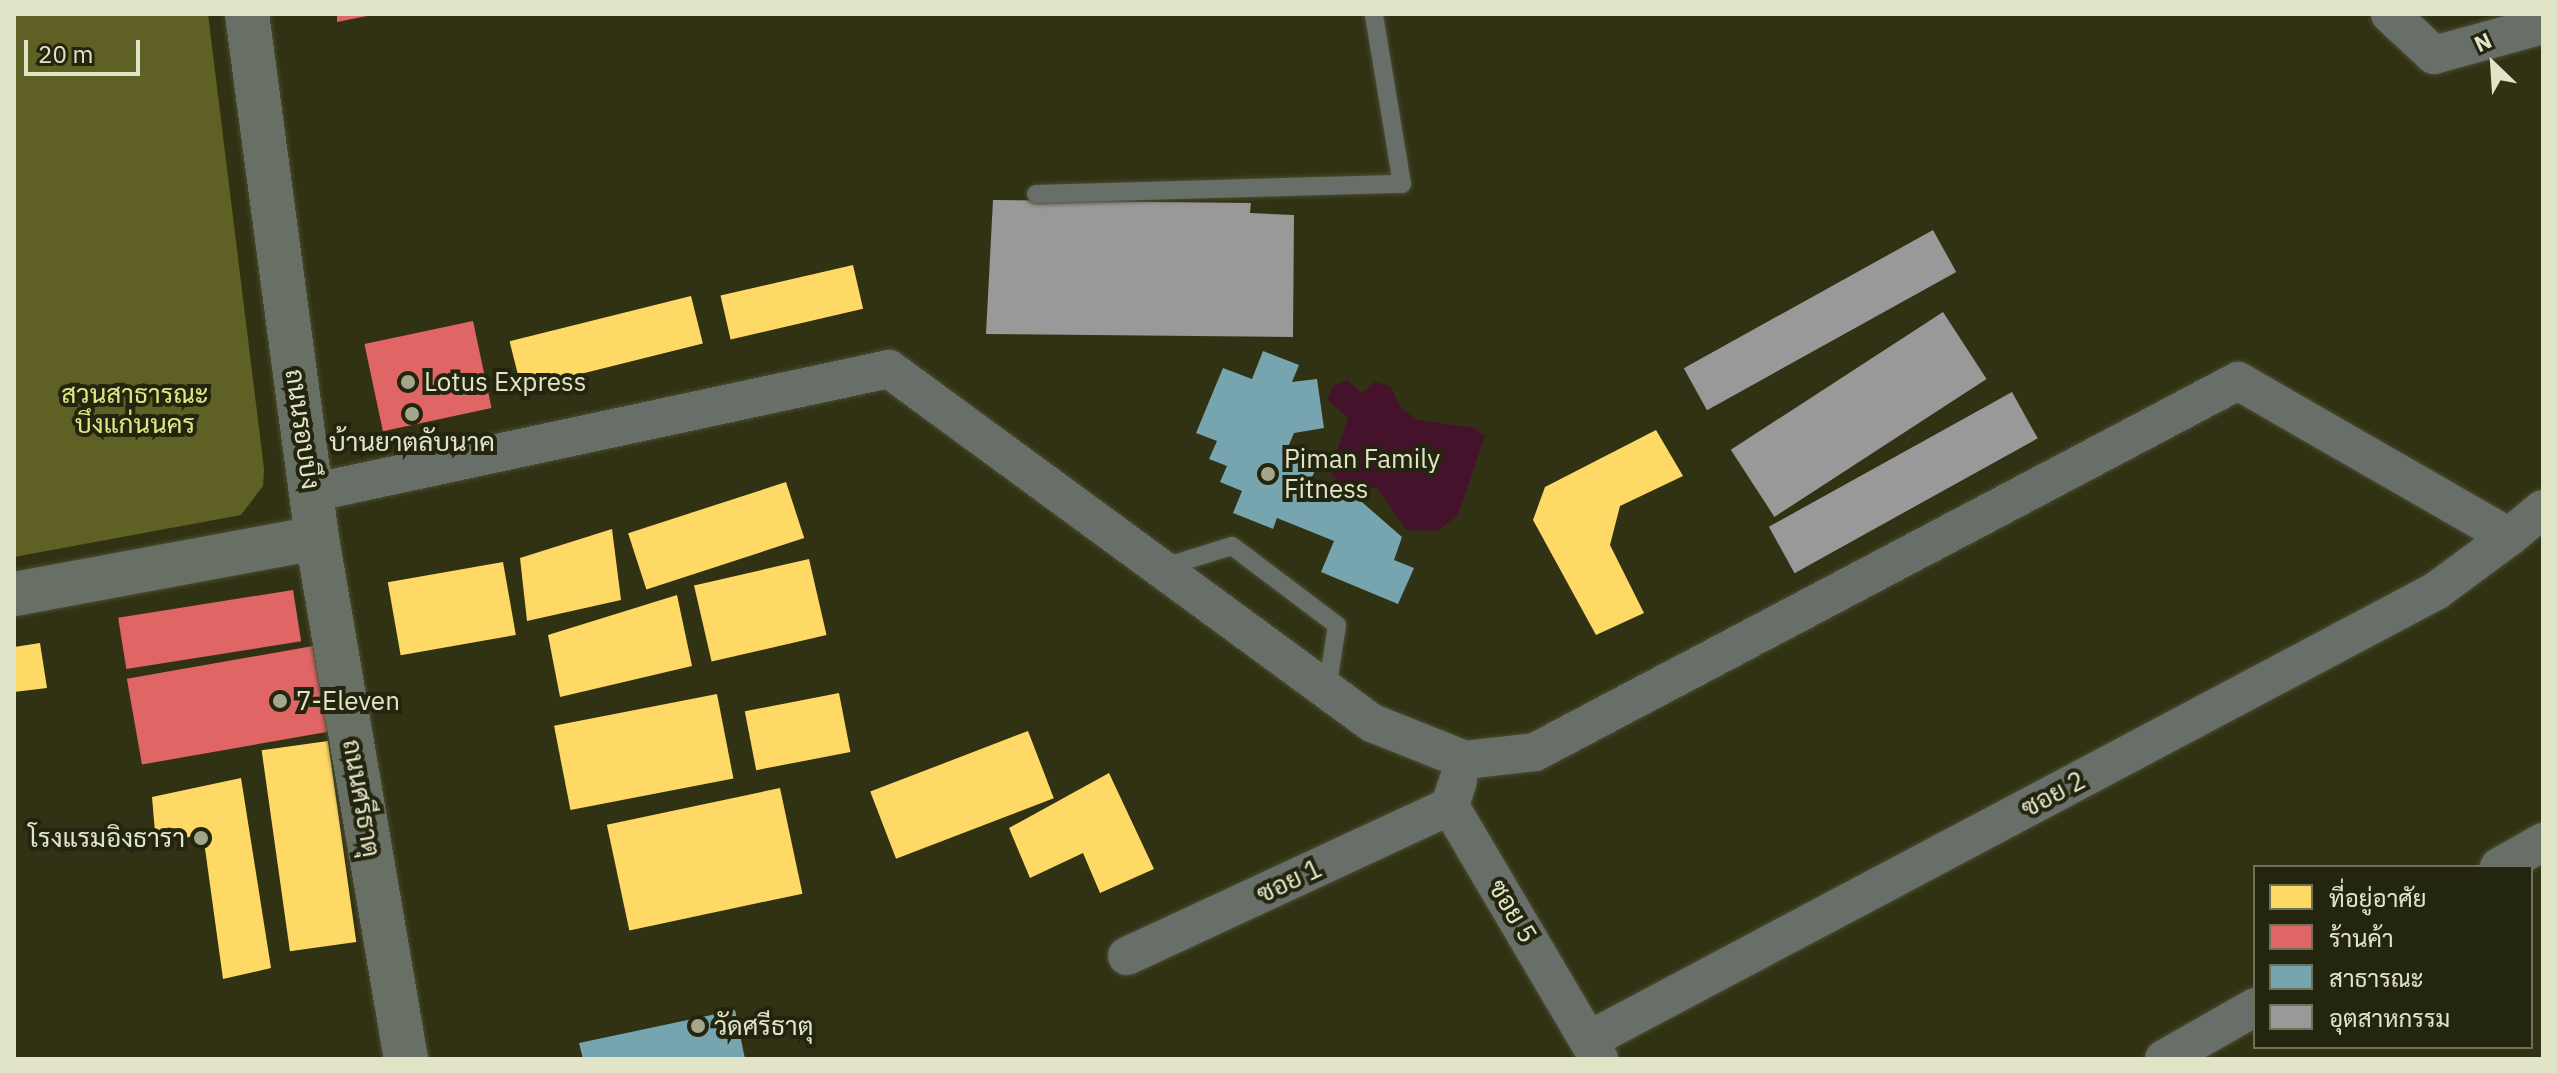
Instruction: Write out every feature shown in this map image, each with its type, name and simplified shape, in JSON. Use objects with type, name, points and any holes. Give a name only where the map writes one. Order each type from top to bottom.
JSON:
[{"type":"street","name":"ถนนรอบบึง","points":[[247,14],[317,538]]},
{"type":"street","points":[[2390,14],[2434,55],[2543,25]]},
{"type":"street","points":[[311,493],[889,369],[1372,723],[1465,760],[1535,752],[2238,381],[2509,537]]},
{"type":"street","name":"ซอย 2","points":[[1594,1049],[2436,591],[2543,509]]},
{"type":"street","points":[[14,594],[317,538]]},
{"type":"street","name":"ถนนศรีธาตุ","points":[[317,538],[406,1059]]},
{"type":"street","points":[[1450,806],[1465,760]]},
{"type":"street","name":"ซอย 5","points":[[1450,806],[1594,1049]]},
{"type":"street","name":"ซอย 1","points":[[1127,956],[1450,806]]},
{"type":"street","points":[[2503,865],[2543,842]]},
{"type":"street","points":[[2164,1059],[2253,1008]]},
{"type":"lane","points":[[1036,194],[1402,184],[1374,14]]},
{"type":"lane","points":[[1161,568],[1232,546],[1337,625],[1327,690]]},
{"type":"green space","name":"สวนสาธารณะ บึงแก่นนคร","points":[[14,14],[208,14],[264,469],[263,486],[241,515],[14,557]]},
{"type":"shaded area","points":[[1347,380],[1362,393],[1375,382],[1390,386],[1401,408],[1418,420],[1474,428],[1485,436],[1458,515],[1437,531],[1406,530],[1377,488],[1341,485],[1330,472],[1348,418],[1328,400],[1333,386]]},
{"type":"building: ที่อยู่อาศัย","points":[[853,265],[863,309],[731,339],[720,296]]},
{"type":"building: ที่อยู่อาศัย","points":[[691,296],[703,344],[521,389],[510,341]]},
{"type":"building: ที่อยู่อาศัย","points":[[1656,430],[1683,476],[1620,506],[1610,545],[1644,613],[1596,635],[1533,520],[1545,487]]},
{"type":"building: ที่อยู่อาศัย","points":[[786,482],[804,538],[646,589],[628,533]]},
{"type":"building: ที่อยู่อาศัย","points":[[612,529],[621,600],[527,621],[520,558]]},
{"type":"building: ที่อยู่อาศัย","points":[[809,559],[827,635],[712,662],[694,586]]},
{"type":"building: ที่อยู่อาศัย","points":[[503,562],[516,635],[401,655],[388,582]]},
{"type":"building: ที่อยู่อาศัย","points":[[677,595],[692,666],[560,697],[548,635]]},
{"type":"building: ที่อยู่อาศัย","points":[[40,643],[47,688],[14,692],[14,647]]},
{"type":"building: ที่อยู่อาศัย","points":[[839,693],[850,752],[756,770],[745,711]]},
{"type":"building: ที่อยู่อาศัย","points":[[717,694],[733,778],[570,810],[554,726]]},
{"type":"building: ที่อยู่อาศัย","points":[[1028,731],[1054,798],[896,859],[870,792]]},
{"type":"building: ที่อยู่อาศัย","points":[[328,741],[356,942],[290,951],[262,750]]},
{"type":"building: ที่อยู่อาศัย","points":[[1109,773],[1154,869],[1100,893],[1083,853],[1030,878],[1009,828]]},
{"type":"building: ที่อยู่อาศัย","points":[[241,778],[271,968],[223,979],[203,834],[156,844],[152,797]]},
{"type":"building: ที่อยู่อาศัย","points":[[780,788],[802,894],[629,930],[607,825]]},
{"type":"building: ร้านค้า","points":[[337,14],[371,14],[372,15],[337,22]]},
{"type":"building: ร้านค้า","points":[[473,321],[492,408],[383,431],[364,344]]},
{"type":"building: ร้านค้า","points":[[293,590],[301,641],[126,669],[118,618]]},
{"type":"building: ร้านค้า","points":[[313,646],[328,732],[142,764],[127,679]]},
{"type":"building: สาธารณะ","name":"Piman Family Fitness","points":[[1263,351],[1299,365],[1292,382],[1317,379],[1324,428],[1294,433],[1288,447],[1318,463],[1308,487],[1355,496],[1402,537],[1394,560],[1414,568],[1398,604],[1321,572],[1334,541],[1277,518],[1273,529],[1233,513],[1242,491],[1220,482],[1227,466],[1209,459],[1217,441],[1196,433],[1223,368],[1252,379]]},
{"type":"building: สาธารณะ","name":"วัดศรีธาตุ","points":[[735,1010],[745,1059],[583,1059],[579,1043]]},
{"type":"building: อุตสาหกรรม","points":[[993,200],[1251,203],[1250,213],[1294,215],[1293,337],[986,334]]},
{"type":"building: อุตสาหกรรม","points":[[1933,230],[1956,272],[1707,410],[1684,368]]},
{"type":"building: อุตสาหกรรม","points":[[1943,312],[1987,379],[1774,517],[1731,450]]},
{"type":"building: อุตสาหกรรม","points":[[2012,392],[2038,438],[1795,573],[1769,527]]},
{"type":"place","name":"Lotus Express","points":[[408,382]]},
{"type":"place","name":"บ้านยาตลับนาค","points":[[412,414]]},
{"type":"place","name":"Piman Family Fitness","points":[[1268,474]]},
{"type":"place","name":"7-Eleven","points":[[280,701]]},
{"type":"place","name":"โรงแรมอิงธารา","points":[[201,838]]},
{"type":"place","name":"วัดศรีธาตุ","points":[[698,1026]]}]
